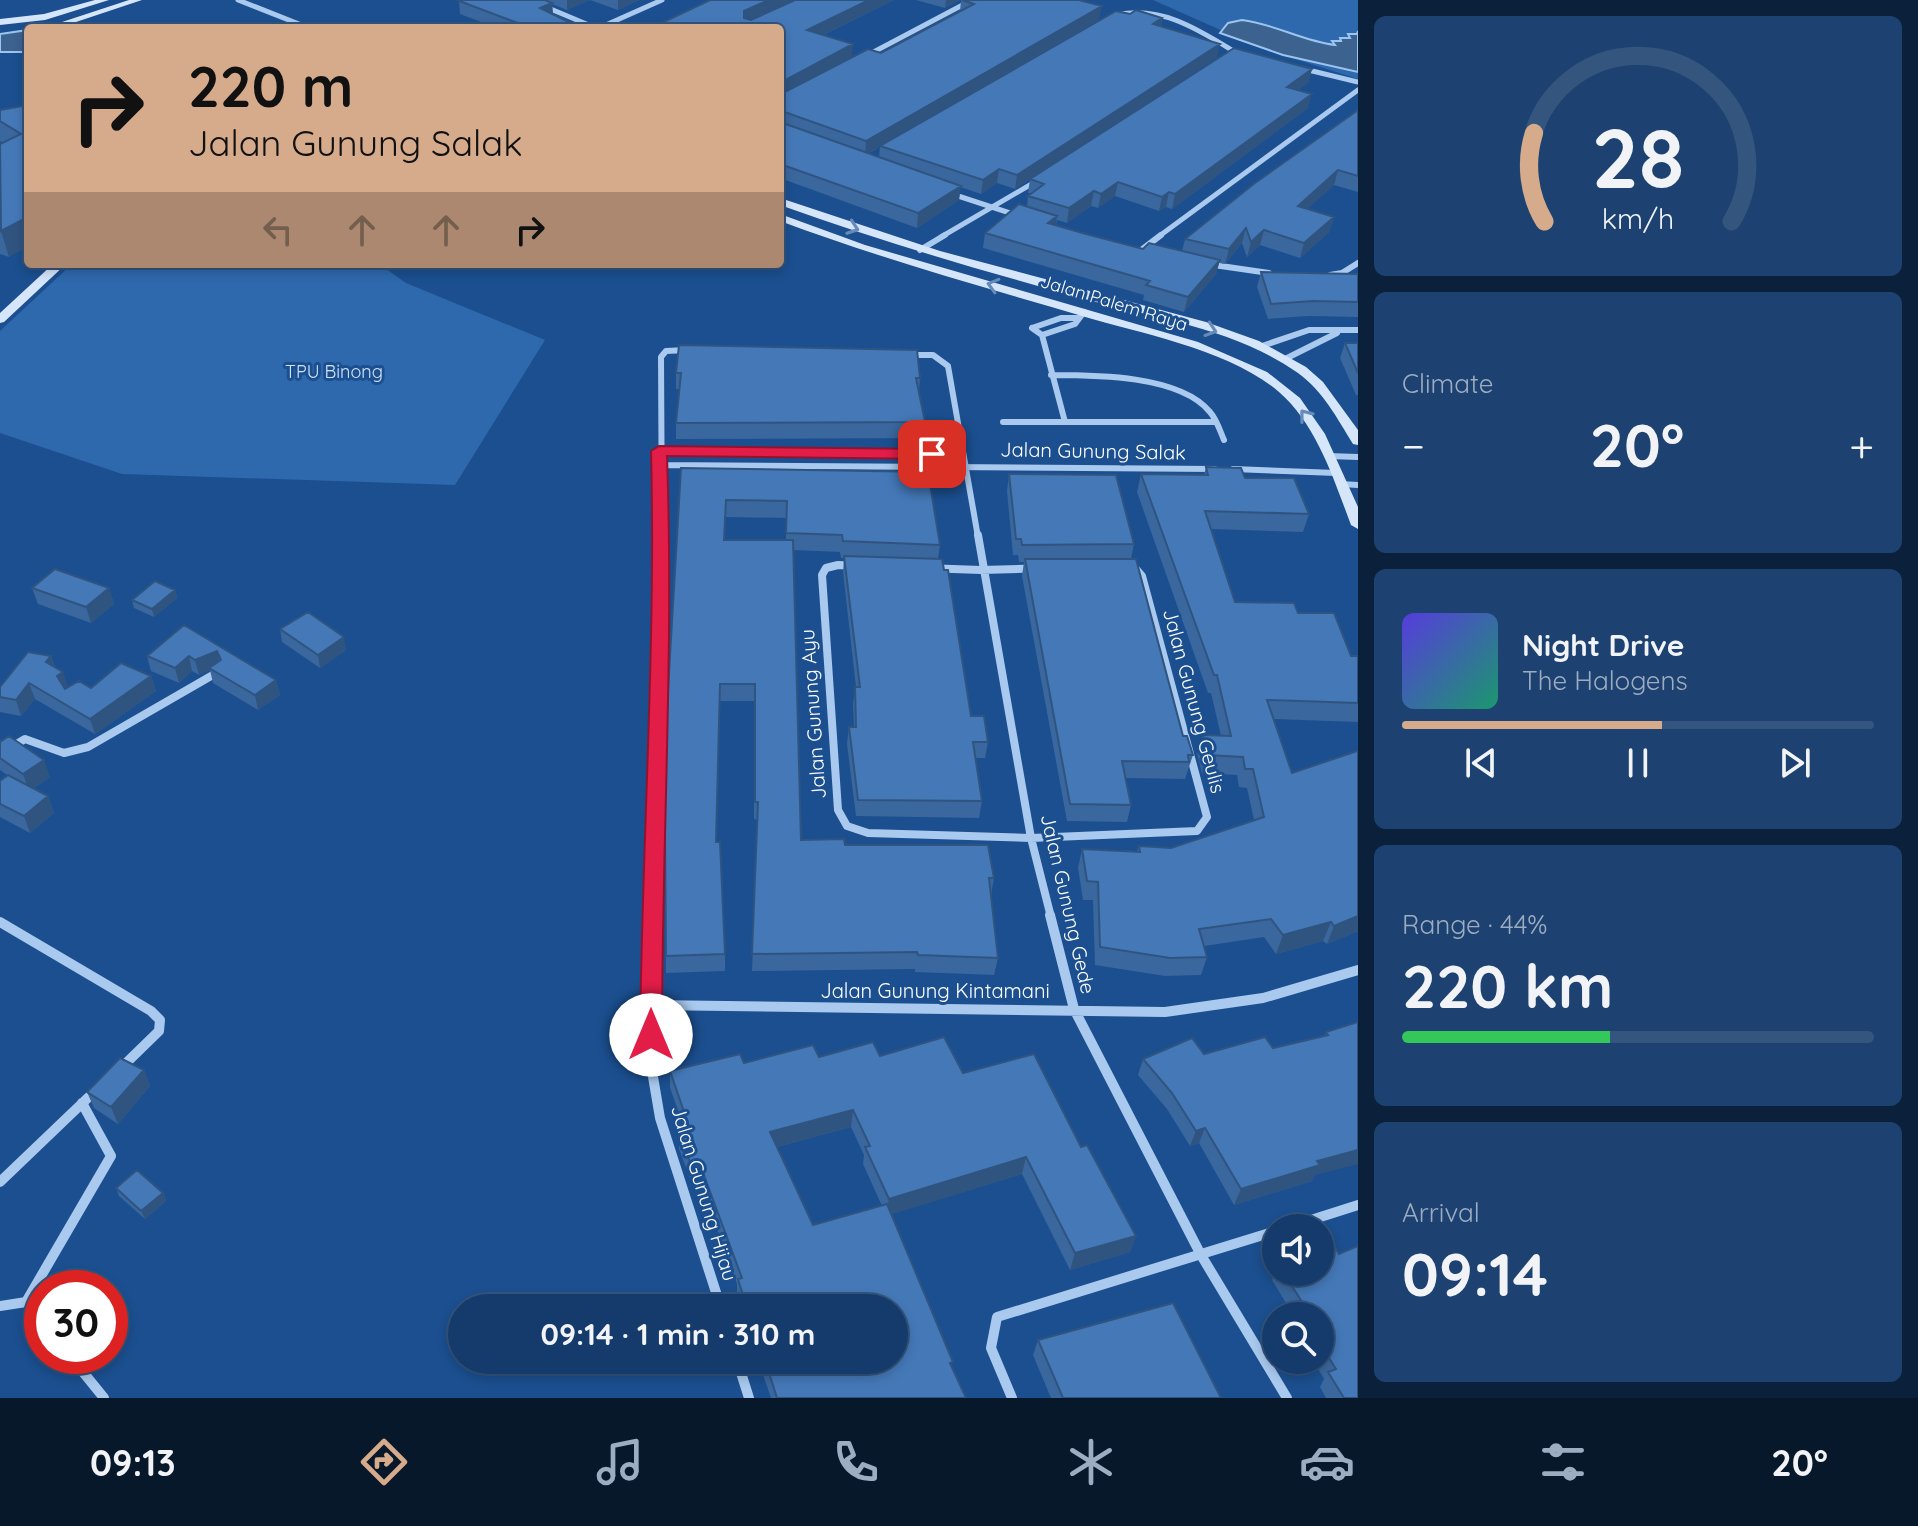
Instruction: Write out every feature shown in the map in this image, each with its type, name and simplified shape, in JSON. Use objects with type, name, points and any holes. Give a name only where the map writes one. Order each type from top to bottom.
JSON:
[{"type":"street","points":[[0,22],[45,17],[105,0]]},
{"type":"street","points":[[59,24],[138,0]]},
{"type":"street","points":[[238,0],[299,24]]},
{"type":"street","points":[[529,0],[587,24]]},
{"type":"street","points":[[606,24],[662,0]]},
{"type":"street","points":[[862,58],[972,0]]},
{"type":"street","points":[[1108,21],[1125,12],[1150,13],[1203,33],[1235,52],[1251,56]]},
{"type":"street","points":[[0,32],[24,29]]},
{"type":"street","points":[[1223,59],[1235,52]]},
{"type":"street","points":[[1297,67],[1358,82]]},
{"type":"street","points":[[1140,251],[1358,90]]},
{"type":"street","points":[[920,250],[994,209],[1043,176]]},
{"type":"street","points":[[936,188],[1023,217]]},
{"type":"street","name":"Jalan Palem Raya","points":[[784,202],[920,250],[1210,329],[1259,347],[1285,359],[1320,386],[1358,441]]},
{"type":"street","name":"Jalan Palem Raya","points":[[784,218],[861,247],[1081,315],[1194,345],[1246,366],[1285,390],[1312,423],[1358,525]]},
{"type":"street","points":[[1125,246],[1154,253]]},
{"type":"street","points":[[1198,262],[1274,273]]},
{"type":"street","points":[[1319,275],[1342,273],[1358,263]]},
{"type":"street","points":[[0,319],[56,268]]},
{"type":"street","points":[[1042,335],[1075,324],[1096,298]]},
{"type":"street","points":[[1065,422],[1042,335],[1032,328],[1081,315]]},
{"type":"street","points":[[1259,347],[1298,333],[1358,330]]},
{"type":"street","points":[[1285,359],[1341,331]]},
{"type":"street","name":"Jalan Gunung Hijau","points":[[701,350],[670,350],[661,355],[659,465],[663,573],[650,1005],[651,1065],[660,1118],[717,1294]]},
{"type":"street","name":"Jalan Gunung Gede","points":[[902,355],[933,355],[947,362],[981,570],[1031,838],[1074,1009],[1201,1255],[1287,1398]]},
{"type":"street","points":[[1051,375],[1113,374],[1187,397],[1207,408],[1224,440]]},
{"type":"street","points":[[1003,422],[1216,422]]},
{"type":"street","points":[[659,451],[962,454]]},
{"type":"street","points":[[1327,456],[1358,457]]},
{"type":"street","name":"Jalan Gunung Salak","points":[[659,465],[964,466],[1339,478],[1358,485]]},
{"type":"street","name":"Jalan Gunung Ayu","points":[[981,570],[838,565],[826,568],[822,575],[838,810],[847,826],[868,833],[1031,838]]},
{"type":"street","name":"Jalan Gunung Geulis","points":[[981,570],[1123,566],[1136,569],[1142,576],[1207,817],[1197,831],[1031,838]]},
{"type":"street","points":[[0,754],[25,738],[34,738],[64,753],[88,747],[218,672]]},
{"type":"street","points":[[0,922],[151,1011],[160,1020],[159,1031],[114,1074]]},
{"type":"street","name":"Jalan Gunung Kintamani","points":[[650,1005],[1165,1012],[1225,1008],[1281,995],[1358,970]]},
{"type":"street","points":[[0,1182],[103,1084]]},
{"type":"street","points":[[45,1270],[110,1163],[110,1148],[82,1103]]},
{"type":"street","points":[[1330,1214],[1358,1205]]},
{"type":"street","points":[[1012,1398],[989,1344],[989,1331],[997,1317],[1262,1235]]},
{"type":"street","points":[[0,1306],[24,1302]]},
{"type":"street","points":[[85,1374],[104,1398]]},
{"type":"street","points":[[741,1374],[749,1398]]},
{"type":"green space","points":[[1153,0],[1358,0],[1358,79],[1261,48]]},
{"type":"green space","name":"TPU Binong","points":[[68,268],[385,268],[406,283],[545,340],[455,485],[122,474],[0,433],[0,331]]},
{"type":"shaded area","points":[[1242,20],[1335,45],[1332,41],[1350,38],[1348,34],[1357,34],[1358,31],[1358,72],[1283,55],[1220,33],[1228,23]]},
{"type":"shaded area","points":[[24,31],[24,52],[0,52],[0,34]]},
{"type":"building","points":[[545,0],[552,3],[540,8],[573,24],[520,24],[459,1]]},
{"type":"building","points":[[710,0],[769,0],[744,11],[744,18],[751,20],[795,0],[869,0],[807,30],[853,44],[784,81],[784,24],[659,24]]},
{"type":"building","points":[[962,0],[1079,0],[1102,6],[866,141],[784,112],[784,92],[868,49],[881,53],[974,4]]},
{"type":"building","points":[[1136,10],[1162,18],[1153,24],[1220,44],[1017,175],[999,169],[983,180],[880,146],[1116,11],[1130,14]]},
{"type":"building","points":[[1234,48],[1312,69],[1287,87],[1312,94],[1175,194],[1169,192],[1162,197],[1118,182],[1101,194],[1094,191],[1069,208],[1028,196],[1044,184],[1030,179]]},
{"type":"building","points":[[24,106],[24,219],[1,231],[0,144],[21,134],[0,121],[0,110]]},
{"type":"building","points":[[1358,110],[1358,176],[1338,170],[1298,206],[1334,217],[1304,243],[1264,230],[1251,242],[1246,228],[1229,249],[1185,239],[1255,183]]},
{"type":"building","points":[[784,123],[961,186],[918,213],[784,165]]},
{"type":"building","points":[[1019,204],[1057,216],[1048,223],[1086,234],[1143,249],[1149,243],[1220,260],[1188,297],[1146,285],[1150,281],[985,233]]},
{"type":"building","points":[[1261,272],[1358,274],[1358,302],[1271,304]]},
{"type":"building","points":[[1345,343],[1358,343],[1358,373]]},
{"type":"building","points":[[679,345],[917,350],[920,378],[916,378],[925,422],[676,423],[681,373],[676,373]]},
{"type":"building","points":[[1206,467],[1241,468],[1245,478],[1294,478],[1309,514],[1205,511],[1235,602],[1294,603],[1298,613],[1334,613],[1351,656],[1358,656],[1358,703],[1267,700],[1292,773],[1358,752],[1358,916],[1334,926],[1331,922],[1283,935],[1271,919],[1199,929],[1207,957],[1170,958],[1100,947],[1098,882],[1087,881],[1082,849],[1140,852],[1139,846],[1171,848],[1264,817],[1253,769],[1245,769],[1243,757],[1208,755],[1203,735],[1231,736],[1217,675],[1214,675],[1141,474],[1208,475]]},
{"type":"building","points":[[681,468],[928,472],[940,545],[843,541],[842,535],[786,533],[787,501],[726,500],[724,540],[793,540],[801,840],[844,839],[845,845],[988,845],[994,878],[989,878],[998,958],[918,955],[917,952],[752,954],[758,802],[755,802],[755,684],[720,684],[716,842],[720,842],[725,954],[666,956],[665,835],[661,835],[661,810]]},
{"type":"building","points":[[1009,474],[1116,475],[1134,544],[1022,545],[1021,539],[1016,539]]},
{"type":"building","points":[[844,556],[942,559],[944,570],[948,570],[971,716],[984,716],[988,742],[973,742],[982,801],[858,800],[849,727],[856,727],[855,687],[860,687]]},
{"type":"building","points":[[1025,559],[1136,559],[1183,736],[1187,736],[1193,755],[1188,755],[1189,762],[1122,761],[1131,805],[1070,804]]},
{"type":"building","points":[[55,569],[109,588],[86,607],[32,588]]},
{"type":"building","points":[[155,581],[175,590],[152,609],[132,600]]},
{"type":"building","points":[[308,612],[344,637],[318,655],[280,629]]},
{"type":"building","points":[[184,625],[276,680],[255,695],[209,668],[221,660],[217,651],[195,660],[189,656],[175,668],[147,656]]},
{"type":"building","points":[[28,652],[51,656],[46,662],[63,672],[57,676],[65,689],[79,681],[91,688],[121,663],[151,676],[90,719],[29,683],[16,700],[0,697],[0,687]]},
{"type":"building","points":[[9,736],[44,760],[23,774],[0,758],[0,742]]},
{"type":"building","points":[[8,775],[48,796],[24,816],[0,804],[0,781]]},
{"type":"building","points":[[1358,1022],[1358,1150],[1317,1161],[1320,1165],[1241,1189],[1205,1128],[1196,1131],[1172,1093],[1143,1059],[1192,1038],[1204,1054],[1265,1037],[1273,1048],[1328,1035],[1326,1032]]},
{"type":"building","points":[[944,1037],[963,1073],[1034,1054],[1081,1147],[1087,1145],[1136,1236],[1075,1253],[1026,1157],[889,1199],[865,1147],[870,1146],[853,1110],[770,1132],[813,1225],[887,1204],[966,1398],[777,1398],[769,1374],[908,1374],[908,1294],[743,1294],[738,1279],[742,1278],[702,1170],[694,1173],[679,1132],[690,1129],[670,1071],[740,1054],[744,1063],[813,1045],[819,1057],[873,1042],[880,1056]]},
{"type":"building","points":[[120,1058],[144,1070],[111,1107],[87,1092]]},
{"type":"building","points":[[137,1170],[163,1193],[141,1211],[116,1188]]},
{"type":"building","points":[[1334,1246],[1339,1254],[1358,1246],[1358,1398],[1344,1398],[1329,1374],[1334,1374],[1336,1369],[1334,1302],[1302,1302],[1292,1286],[1334,1286]]},
{"type":"building","points":[[1173,1303],[1221,1398],[1063,1398],[1038,1340]]},
{"type":"route","points":[[651,1035],[652,869],[663,573],[659,451],[932,454]]}]
